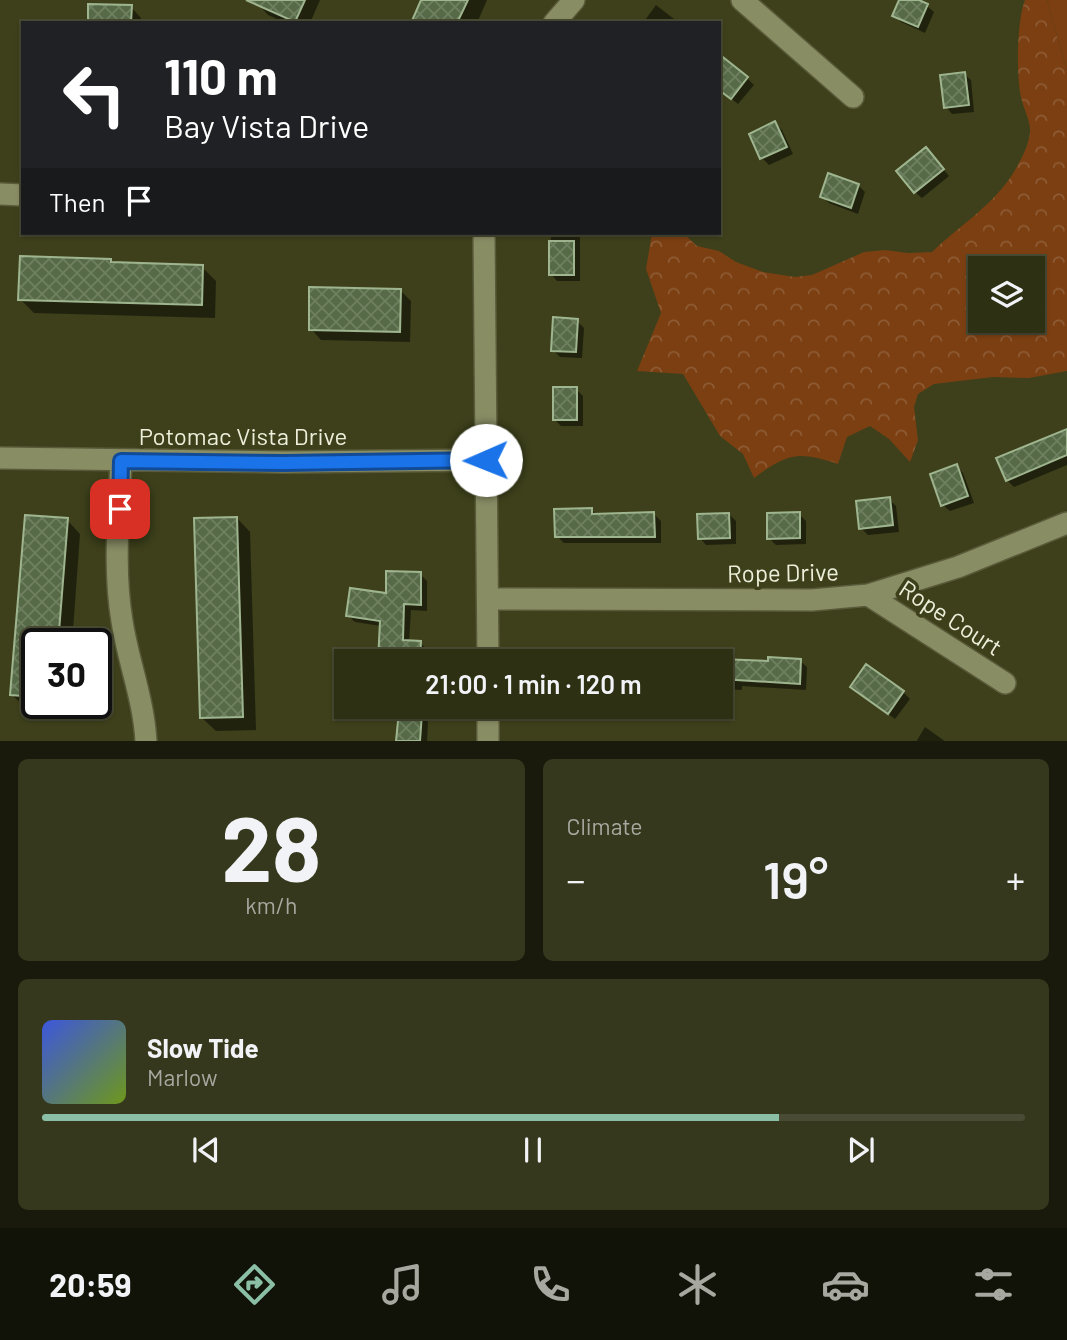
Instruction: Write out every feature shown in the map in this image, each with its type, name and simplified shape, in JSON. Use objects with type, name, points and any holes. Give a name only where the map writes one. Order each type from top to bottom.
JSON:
[{"type":"street","points":[[556,21],[574,0]]},
{"type":"street","points":[[742,0],[853,97]]},
{"type":"street","points":[[0,194],[21,194]]},
{"type":"street","points":[[484,235],[488,649]]},
{"type":"street","name":"Potomac Vista Drive","points":[[0,458],[284,463],[486,460]]},
{"type":"street","points":[[121,461],[117,581],[122,622],[145,722],[146,741]]},
{"type":"street","name":"Rope Drive","points":[[488,599],[812,600],[868,595],[958,567],[1067,523]]},
{"type":"street","name":"Rope Court","points":[[868,595],[1006,684]]},
{"type":"street","points":[[488,719],[488,741]]},
{"type":"green space","points":[[1025,0],[1047,0],[1067,71],[1067,371],[1029,378],[993,377],[934,384],[918,394],[914,407],[918,440],[910,462],[889,439],[870,426],[847,437],[838,464],[813,457],[794,457],[776,463],[754,478],[743,454],[720,436],[683,374],[637,371],[661,313],[646,269],[652,235],[685,235],[697,246],[719,251],[736,262],[763,272],[795,277],[812,275],[864,252],[932,252],[1002,189],[1017,167],[1030,134],[1019,87],[1019,34]]},
{"type":"green space","points":[[1047,0],[1067,0],[1067,71]]},
{"type":"building","points":[[246,0],[305,0],[295,21]]},
{"type":"building","points":[[421,0],[468,0],[458,21],[412,21]]},
{"type":"building","points":[[899,0],[919,0],[928,4],[918,27],[892,16]]},
{"type":"building","points":[[88,4],[132,5],[131,21],[88,21]]},
{"type":"building","points":[[721,56],[748,77],[731,99],[721,92]]},
{"type":"building","points":[[965,72],[969,105],[944,108],[940,75]]},
{"type":"building","points":[[775,121],[787,147],[760,159],[749,134]]},
{"type":"building","points":[[926,147],[944,169],[914,193],[896,171]]},
{"type":"building","points":[[828,173],[859,184],[851,208],[820,197]]},
{"type":"building","points":[[549,241],[574,241],[574,275],[549,275]]},
{"type":"building","points":[[20,256],[203,265],[202,305],[18,300]]},
{"type":"building","points":[[309,287],[401,289],[400,332],[309,330]]},
{"type":"building","points":[[553,317],[578,319],[576,352],[551,351]]},
{"type":"building","points":[[553,387],[577,387],[577,420],[553,420]]},
{"type":"building","points":[[1067,429],[1067,455],[1006,481],[996,458]]},
{"type":"building","points":[[957,464],[968,496],[941,506],[930,474]]},
{"type":"building","points":[[890,497],[893,525],[859,529],[856,501]]},
{"type":"building","points":[[592,508],[592,514],[654,512],[655,537],[555,537],[554,509]]},
{"type":"building","points":[[800,512],[800,538],[767,539],[767,513]]},
{"type":"building","points":[[729,513],[730,538],[698,539],[697,514]]},
{"type":"building","points":[[25,515],[68,518],[59,628],[21,628],[21,696],[10,695]]},
{"type":"building","points":[[237,517],[243,717],[200,718],[194,518]]},
{"type":"building","points":[[386,571],[421,572],[421,605],[404,604],[403,640],[421,641],[421,649],[379,649],[380,621],[346,616],[350,588],[386,593]]},
{"type":"building","points":[[768,657],[801,659],[800,684],[733,680],[733,660],[768,661]]},
{"type":"building","points":[[866,664],[904,691],[888,714],[850,687]]},
{"type":"building","points":[[398,719],[422,719],[420,741],[396,741]]},
{"type":"route","points":[[120,509],[121,461],[284,463],[486,460]]}]
